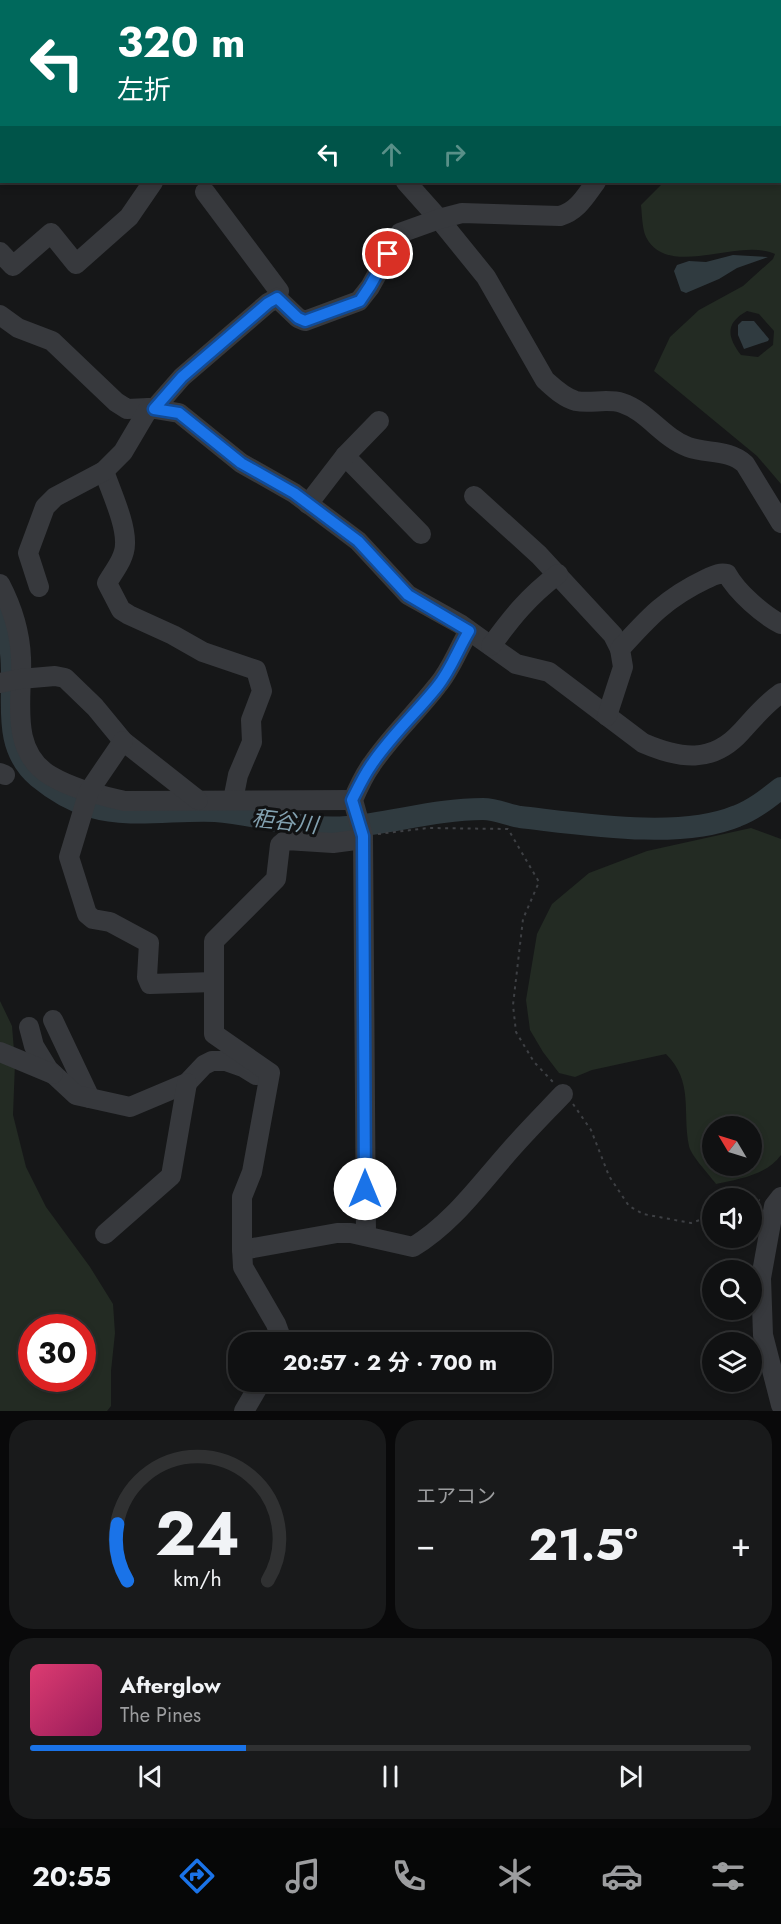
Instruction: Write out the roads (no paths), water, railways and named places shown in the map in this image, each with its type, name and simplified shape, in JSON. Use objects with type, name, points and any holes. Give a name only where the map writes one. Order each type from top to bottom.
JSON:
[{"type":"street","points":[[0,252],[13,266],[51,233],[76,264],[129,218],[152,183]]},
{"type":"street","points":[[407,183],[440,219],[486,277],[545,380],[574,401],[609,401],[623,404],[673,440],[689,447],[737,457],[781,523]]},
{"type":"street","points":[[277,298],[298,318],[305,321],[360,301],[400,233],[462,213],[560,216],[570,214],[579,206],[595,183]]},
{"type":"street","points":[[39,587],[28,553],[45,507],[55,497],[104,471],[123,452],[151,408],[182,377],[268,303],[277,298],[279,291],[205,192]]},
{"type":"street","points":[[0,315],[18,328],[52,340],[116,402],[127,409],[151,408],[179,413],[241,463],[294,493],[358,541],[408,595],[469,631],[516,664],[549,672],[643,743],[661,751],[685,756],[707,754],[725,747],[781,693]]},
{"type":"street","points":[[308,504],[345,456],[379,421]]},
{"type":"street","points":[[345,456],[421,534]]},
{"type":"street","points":[[104,471],[122,524],[125,544],[122,556],[107,583],[121,610],[203,652],[256,670],[262,691],[251,720],[252,742],[238,775],[233,800]]},
{"type":"street","points":[[474,496],[539,555],[613,635],[620,649],[623,667],[607,716]]},
{"type":"street","points":[[620,649],[664,603],[695,584],[721,572],[727,574],[732,584],[781,624]]},
{"type":"street","points":[[491,646],[514,614],[533,593],[558,574]]},
{"type":"street","points":[[0,584],[10,603],[18,633],[21,659],[13,680],[20,723],[29,753],[49,775],[89,791],[124,801],[352,800]]},
{"type":"street","points":[[366,1236],[363,837],[352,800],[370,765],[394,734],[438,686],[451,667],[469,631]]},
{"type":"street","points":[[13,680],[56,676],[65,678],[95,707],[123,741],[198,801]]},
{"type":"street","points":[[123,741],[89,791],[69,857],[87,914],[93,919],[110,922],[148,943],[147,977],[150,984],[214,982]]},
{"type":"street","points":[[279,1332],[243,1267],[242,1250],[242,1197],[252,1172],[270,1073],[214,1034],[214,941],[276,879],[280,845],[286,840],[333,843],[363,837]]},
{"type":"street","points":[[53,1020],[90,1098]]},
{"type":"street","points":[[29,1027],[34,1046],[48,1069],[76,1095],[130,1107],[187,1083],[204,1065],[212,1061],[226,1061],[243,1067],[268,1083]]},
{"type":"street","points":[[0,1052],[54,1074]]},
{"type":"street","points":[[105,1234],[171,1176],[187,1083]]},
{"type":"street","points":[[242,1250],[337,1233],[351,1233],[413,1247],[430,1236],[461,1207],[507,1153],[563,1094]]},
{"type":"street","points":[[781,1197],[774,1206],[761,1278],[763,1335],[781,1405]]},
{"type":"street","points":[[763,1335],[781,1354]]},
{"type":"street","points":[[244,1411],[255,1392]]},
{"type":"waterway","name":"秬谷川","points":[[0,607],[9,636],[12,720],[18,750],[26,764],[44,782],[70,799],[92,807],[137,813],[215,811],[330,828],[364,825],[449,811],[483,809],[520,817],[572,823],[660,829],[714,823],[737,816],[781,788]]}]
